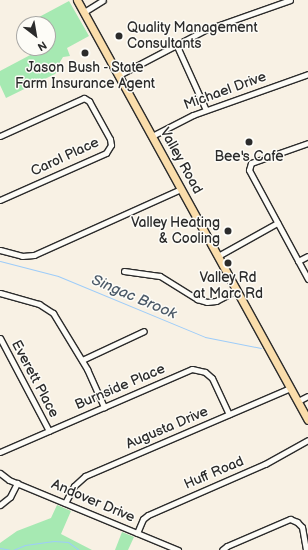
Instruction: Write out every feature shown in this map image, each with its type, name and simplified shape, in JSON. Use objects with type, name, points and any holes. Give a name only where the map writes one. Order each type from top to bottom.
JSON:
[{"type":"main road","name":"Valley Road","points":[[77,0],[308,420]]},
{"type":"street","points":[[84,12],[103,0]]},
{"type":"street","points":[[119,76],[176,44],[205,30],[290,0]]},
{"type":"street","points":[[176,44],[206,110]]},
{"type":"street","name":"Michael Drive","points":[[152,136],[183,118],[308,74]]},
{"type":"street","name":"Carol Place","points":[[0,136],[84,98],[89,101],[110,139],[111,145],[106,152],[0,200]]},
{"type":"street","points":[[308,143],[251,163],[249,170],[308,279]]},
{"type":"street","points":[[0,250],[22,256],[34,255],[181,189]]},
{"type":"street","points":[[218,256],[277,223]]},
{"type":"street","points":[[298,261],[308,256]]},
{"type":"street","points":[[124,270],[160,276],[196,299],[207,302],[216,301],[237,290]]},
{"type":"street","points":[[0,294],[39,304],[49,309],[57,318],[82,360],[104,407]]},
{"type":"street","points":[[82,360],[144,331]]},
{"type":"street","name":"Everett Place","points":[[0,338],[49,431]]},
{"type":"street","name":"Burnside Place","points":[[0,452],[184,372],[196,369],[209,374],[216,382],[229,414]]},
{"type":"street","name":"Augusta Drive","points":[[65,502],[74,486],[82,478],[290,388]]},
{"type":"street","points":[[298,401],[308,396]]},
{"type":"street","name":"Huff Road","points":[[137,533],[143,520],[148,515],[265,464],[308,440]]},
{"type":"street","name":"Andover Drive","points":[[0,473],[17,483],[137,533],[165,548],[178,550]]},
{"type":"street","points":[[0,505],[10,497],[17,483]]},
{"type":"street","points":[[222,550],[227,546],[290,519],[297,522],[302,527],[306,550]]},
{"type":"green space","points":[[69,1],[89,36],[67,48],[70,56],[63,57],[60,62],[59,70],[55,74],[6,98],[0,85],[0,71],[28,56],[56,56],[56,16],[41,16]]},
{"type":"green space","points":[[57,505],[71,511],[61,534],[92,550],[0,550],[0,543],[17,531],[51,518]]},
{"type":"green space","points":[[122,532],[134,537],[128,550],[115,550]]},
{"type":"waterway","name":"Singac Brook","points":[[0,261],[58,276],[205,337],[261,348]]},
{"type":"waterway","name":"Singac Brook","points":[[13,550],[25,545],[54,541],[68,542],[79,550]]},
{"type":"waterway","name":"Singac Brook","points":[[0,548],[11,550]]},
{"type":"place","name":"Quality Management Consultants","points":[[119,36]]},
{"type":"place","name":"Jason Bush - State Farm Insurance Agent","points":[[85,53]]},
{"type":"place","name":"Bee's Cafe","points":[[249,142]]},
{"type":"place","name":"Valley Heating & Cooling","points":[[228,231]]},
{"type":"place","name":"Valley Rd at Marc Rd","points":[[228,263]]}]
